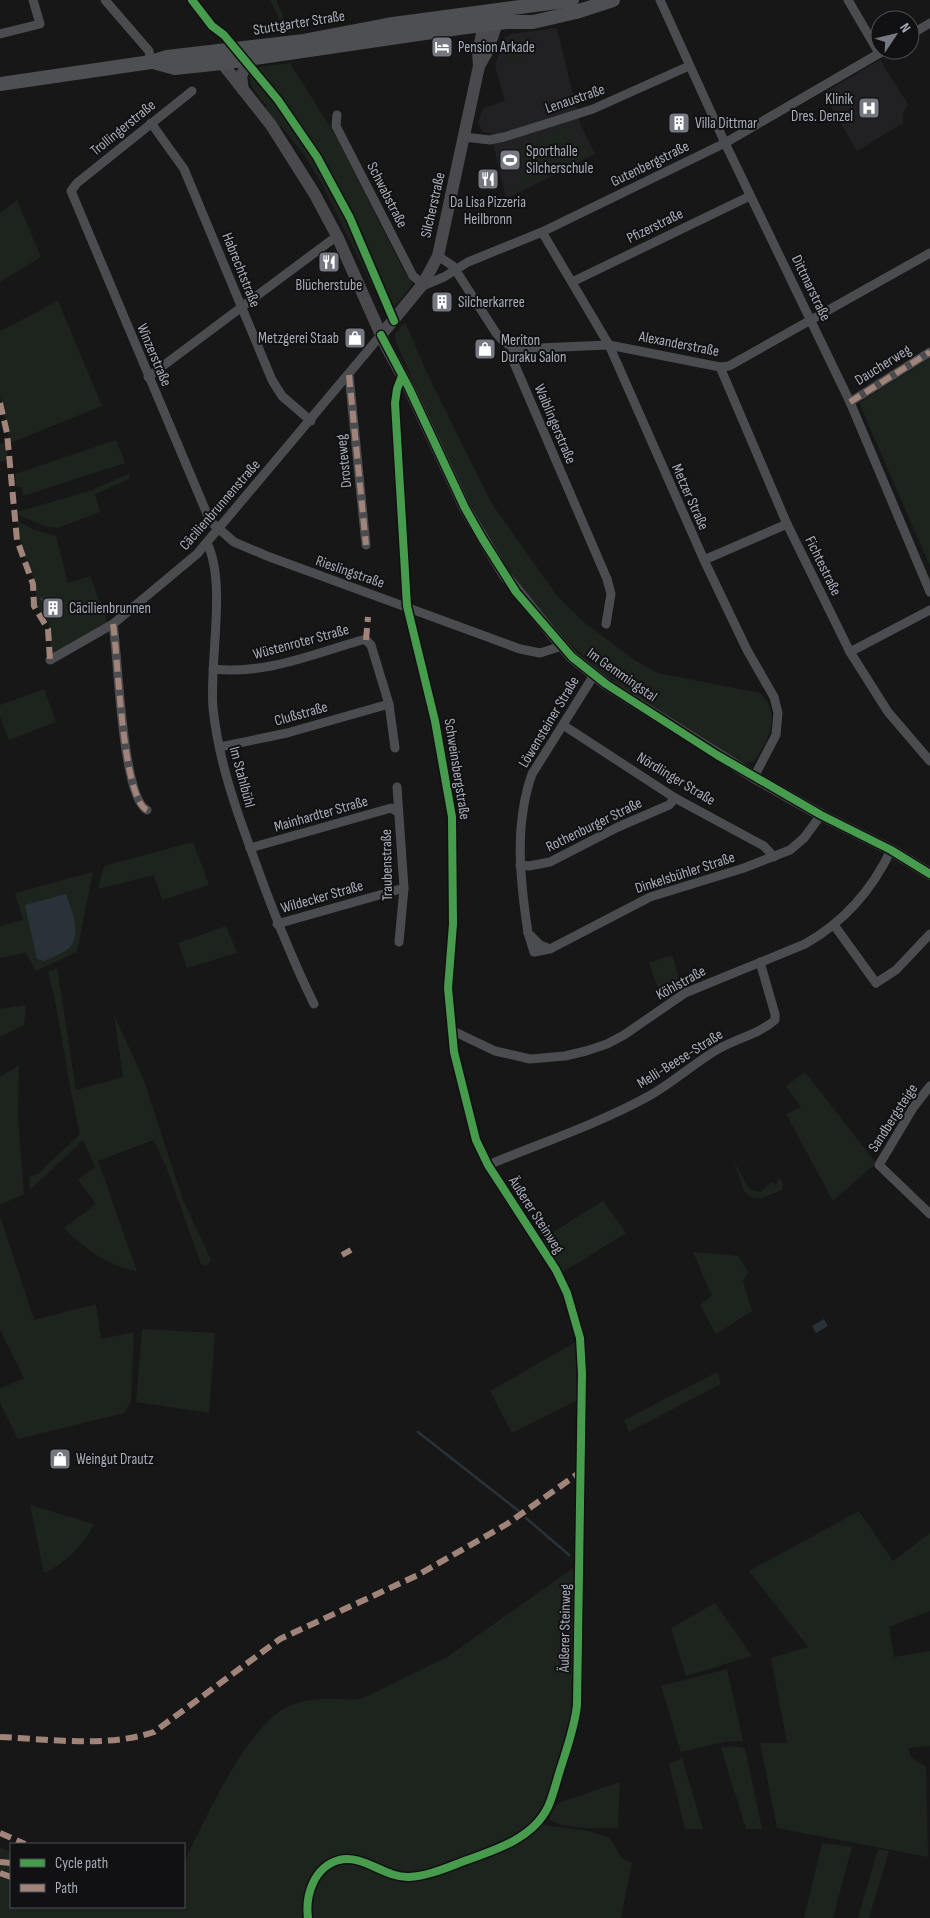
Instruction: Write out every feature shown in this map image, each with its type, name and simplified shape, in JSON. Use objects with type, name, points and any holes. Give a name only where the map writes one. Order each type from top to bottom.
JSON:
[{"type":"main road","name":"Stuttgarter Straße","points":[[0,84],[151,62],[175,68],[232,60],[497,5],[572,0]]},
{"type":"main road","name":"Stuttgarter Straße","points":[[232,60],[284,49],[490,24],[543,20],[576,12],[612,0]]},
{"type":"main road","points":[[490,24],[497,5]]},
{"type":"street","points":[[0,34],[40,24],[33,0]]},
{"type":"street","points":[[105,0],[149,52],[151,62]]},
{"type":"street","name":"Dittmarstraße","points":[[660,0],[750,196],[811,318],[850,402],[930,592]]},
{"type":"street","points":[[848,0],[870,34]]},
{"type":"street","name":"Silcherstraße","points":[[381,335],[421,286],[438,256],[479,66],[487,52],[490,24]]},
{"type":"street","name":"Gutenbergstraße","points":[[421,286],[456,270],[468,262],[542,232],[725,143],[870,59]]},
{"type":"street","points":[[232,60],[244,90]]},
{"type":"street","name":"Im Gemmingstal","points":[[232,60],[244,90],[286,147],[337,236],[381,335],[465,508],[516,592],[562,646],[594,675],[754,777],[821,815],[891,850],[930,874]]},
{"type":"street","name":"Lenaustraße","points":[[464,137],[490,140],[504,137],[593,109],[689,66]]},
{"type":"street","name":"Trollingerstraße","points":[[72,188],[192,91]]},
{"type":"street","name":"Schwabstraße","points":[[337,115],[336,126],[413,276],[421,286]]},
{"type":"street","name":"Habrechtstraße","points":[[151,123],[184,169],[275,385],[287,400],[312,421]]},
{"type":"street","name":"Winzerstraße","points":[[72,188],[72,193],[207,517],[218,529]]},
{"type":"street","name":"Pfizerstraße","points":[[572,282],[750,196]]},
{"type":"street","name":"Metzer Straße","points":[[542,232],[609,345],[704,560],[747,650],[770,687],[778,713],[776,735],[754,777]]},
{"type":"street","points":[[148,377],[337,236]]},
{"type":"street","name":"Alexanderstraße","points":[[515,349],[609,345],[720,367],[739,361],[811,318],[930,253]]},
{"type":"street","points":[[438,256],[448,261],[456,270],[496,333],[503,341],[515,349]]},
{"type":"street","name":"Cäcilienbrunnenstraße","points":[[50,660],[113,624],[170,578],[207,543],[312,421],[381,335]]},
{"type":"street","name":"Waiblingerstraße","points":[[515,349],[512,356],[514,363],[607,578],[611,594],[606,624]]},
{"type":"street","name":"Daucherweg","points":[[850,402],[930,352]]},
{"type":"street","name":"Fichtestraße","points":[[720,367],[787,524],[850,652],[888,712],[930,761]]},
{"type":"street","name":"Drosteweg","points":[[349,375],[366,546]]},
{"type":"street","name":"Schweinsbergstraße","points":[[402,376],[397,389],[395,404],[407,606],[440,743],[452,817],[453,924],[448,988],[450,1030],[476,1140],[488,1165]]},
{"type":"street","points":[[704,560],[787,524]]},
{"type":"street","name":"Rieslingstraße","points":[[218,529],[234,542],[268,556],[530,652],[547,652],[562,646]]},
{"type":"street","name":"Im Stahlbühl","points":[[207,543],[215,566],[213,708],[220,747],[231,792],[277,924],[314,1004]]},
{"type":"street","points":[[850,652],[930,610]]},
{"type":"street","points":[[113,624],[121,723],[137,798],[147,810]]},
{"type":"street","name":"Wüstenroter Straße","points":[[213,669],[233,671],[273,666],[366,640],[371,645],[389,704]]},
{"type":"street","name":"Löwensteiner Straße","points":[[528,933],[520,865],[520,838],[527,789],[532,774],[594,675]]},
{"type":"street","points":[[389,704],[395,748]]},
{"type":"street","name":"Clußstraße","points":[[220,747],[287,733],[389,704]]},
{"type":"street","name":"Nördlinger Straße","points":[[563,724],[675,798],[764,846],[774,857]]},
{"type":"street","name":"Traubenstraße","points":[[397,787],[404,888],[399,942]]},
{"type":"street","name":"Rothenburger Straße","points":[[520,865],[529,866],[550,862],[618,827],[669,805],[675,798]]},
{"type":"street","name":"Mainhardter Straße","points":[[250,848],[391,808],[398,812]]},
{"type":"street","name":"Dinkelsbühler Straße","points":[[528,933],[534,952],[550,949],[650,897],[774,857],[790,850],[804,838],[821,815]]},
{"type":"street","name":"Köhlstraße","points":[[450,1030],[494,1051],[530,1059],[564,1056],[606,1044],[685,993],[805,944],[834,926],[868,889],[891,850]]},
{"type":"street","name":"Wildecker Straße","points":[[277,924],[404,888]]},
{"type":"street","points":[[834,926],[876,983],[896,970],[930,934]]},
{"type":"street","name":"Melli-Beese-Straße","points":[[488,1165],[598,1120],[648,1096],[679,1078],[716,1050],[767,1028],[775,1020],[776,1014],[760,962]]},
{"type":"street","name":"Sandbergsteige","points":[[930,1086],[913,1108],[879,1165],[930,1214]]},
{"type":"street","name":"Äußerer Steinweg","points":[[308,1918],[306,1903],[313,1883],[325,1868],[337,1861],[357,1861],[398,1877],[410,1877],[441,1870],[479,1856],[525,1834],[538,1821],[547,1808],[574,1724],[577,1705],[580,1570],[582,1373],[580,1338],[567,1293],[556,1270],[488,1165]]},
{"type":"shaded area","points":[[270,0],[276,0],[290,32],[286,33]]},
{"type":"shaded area","points":[[557,28],[580,123],[595,154],[506,199],[491,134],[483,132],[478,123],[483,108],[505,101],[495,66],[504,38],[510,34]]},
{"type":"shaded area","points":[[515,42],[522,45],[525,52],[522,59],[515,62],[508,59],[505,52],[508,45]]},
{"type":"shaded area","name":"Klinik Dres. Denzel","points":[[880,60],[908,104],[903,113],[903,123],[857,151],[823,93]]},
{"type":"shaded area","points":[[290,63],[337,138],[404,271],[413,284],[387,316],[322,184],[305,156],[281,126],[277,128],[265,108],[267,106],[251,84],[250,73],[252,68]]},
{"type":"shaded area","points":[[569,125],[579,148],[587,145],[591,154],[513,192],[512,189],[522,183],[523,175],[529,169],[518,147],[527,141],[530,144]]},
{"type":"shaded area","points":[[17,200],[41,257],[0,282],[0,213]]},
{"type":"shaded area","points":[[58,301],[102,406],[10,443],[0,396],[0,331]]},
{"type":"shaded area","points":[[405,322],[426,371],[492,504],[558,597],[585,623],[636,661],[658,673],[760,693],[767,701],[772,718],[768,736],[754,762],[741,763],[628,691],[606,675],[567,641],[538,609],[512,574],[489,537],[448,459],[395,340],[395,334]]},
{"type":"shaded area","points":[[930,358],[930,566],[859,403]]},
{"type":"shaded area","points":[[116,440],[125,463],[23,496],[22,487],[16,487],[15,474]]},
{"type":"shaded area","points":[[6,442],[8,460],[0,462],[0,444]]},
{"type":"shaded area","points":[[130,473],[129,479],[95,494],[100,512],[58,528],[47,527],[18,515],[17,512],[89,491]]},
{"type":"shaded area","points":[[17,521],[35,530],[56,536],[68,583],[90,576],[108,624],[51,655],[49,623],[35,603],[36,583],[23,556]]},
{"type":"shaded area","points":[[44,689],[56,722],[9,740],[0,717],[0,705]]},
{"type":"shaded area","points":[[193,842],[209,885],[162,900],[154,875],[98,889],[104,866]]},
{"type":"shaded area","points":[[93,872],[77,952],[36,971],[26,953],[0,958],[0,926],[23,920],[15,893]]},
{"type":"shaded area","points":[[66,894],[76,929],[73,943],[60,954],[44,961],[37,959],[25,905]]},
{"type":"shaded area","points":[[226,926],[237,953],[187,968],[178,943]]},
{"type":"shaded area","points":[[672,955],[682,988],[662,999],[649,963]]},
{"type":"shaded area","points":[[57,968],[76,1090],[123,1077],[114,1015],[143,1078],[183,1200],[211,1260],[206,1266],[201,1264],[168,1172],[154,1140],[98,1161],[137,1271],[116,1265],[97,1255],[64,1228],[96,1204],[78,1180],[95,1167],[83,1140],[30,1190],[29,1177],[38,1174],[80,1134],[48,972]]},
{"type":"shaded area","points":[[26,1005],[24,1025],[0,1037],[0,1009]]},
{"type":"shaded area","points":[[19,1065],[18,1117],[24,1194],[0,1205],[0,1077]]},
{"type":"shaded area","points":[[805,1072],[876,1163],[833,1201],[786,1114],[801,1107],[786,1086]]},
{"type":"shaded area","points":[[734,1162],[750,1190],[760,1192],[772,1182],[776,1185],[779,1178],[783,1183],[782,1190],[762,1198],[752,1198],[744,1191]]},
{"type":"shaded area","points":[[603,1201],[626,1233],[563,1272],[542,1239]]},
{"type":"shaded area","points":[[0,1216],[34,1320],[96,1304],[101,1339],[134,1332],[131,1401],[124,1413],[18,1439],[0,1403],[0,1389],[24,1378],[0,1329]]},
{"type":"shaded area","points":[[693,1252],[738,1256],[748,1272],[743,1281],[752,1311],[716,1334],[700,1305],[712,1296]]},
{"type":"shaded area","points":[[824,1319],[828,1326],[816,1333],[812,1326]]},
{"type":"shaded area","points":[[142,1329],[215,1333],[209,1413],[136,1402]]},
{"type":"shaded area","points":[[577,1341],[578,1400],[512,1433],[490,1391]]},
{"type":"shaded area","points":[[717,1372],[721,1384],[629,1432],[624,1420]]},
{"type":"shaded area","points":[[30,1505],[94,1524],[84,1540],[67,1559],[44,1573]]},
{"type":"shaded area","points":[[859,1511],[893,1561],[930,1533],[930,1611],[889,1627],[894,1657],[930,1651],[930,1746],[908,1748],[911,1757],[926,1767],[928,1857],[777,1828],[760,1743],[787,1743],[771,1658],[808,1647],[749,1571]]},
{"type":"shaded area","points":[[579,1564],[575,1717],[549,1802],[532,1831],[543,1825],[589,1831],[610,1838],[622,1858],[632,1863],[621,1918],[0,1918],[0,1847],[10,1852],[10,1908],[185,1908],[185,1861],[189,1851],[219,1792],[245,1749],[275,1715],[291,1705],[308,1701],[363,1698],[447,1657]]},
{"type":"shaded area","points":[[715,1603],[752,1656],[686,1676],[671,1628]]},
{"type":"shaded area","points":[[727,1669],[743,1741],[724,1742],[681,1752],[661,1686]]},
{"type":"shaded area","points":[[733,1746],[745,1748],[762,1829],[746,1829],[721,1748]]},
{"type":"shaded area","points":[[682,1758],[703,1829],[685,1829],[669,1764]]},
{"type":"shaded area","points":[[620,1782],[618,1828],[565,1826],[550,1820],[550,1815],[558,1803]]},
{"type":"shaded area","points":[[822,1843],[852,1847],[833,1918],[804,1918]]},
{"type":"shaded area","points":[[878,1849],[889,1851],[869,1918],[858,1918]]},
{"type":"waterway","points":[[41,599],[56,610]]},
{"type":"waterway","points":[[418,1432],[520,1512]]},
{"type":"waterway","points":[[526,1518],[569,1555]]},
{"type":"marked path","points":[[850,402],[930,352]]},
{"type":"marked path","points":[[349,375],[366,545]]},
{"type":"marked path","points":[[0,403],[7,433],[17,540],[33,584],[34,606],[48,629],[50,660]]},
{"type":"marked path","points":[[366,640],[368,617]]},
{"type":"marked path","points":[[113,624],[122,724],[127,754],[132,780],[139,800],[147,810]]},
{"type":"marked path","points":[[342,1255],[351,1250]]},
{"type":"marked path","points":[[0,1737],[58,1741],[97,1741],[117,1740],[154,1732],[280,1639],[418,1575],[507,1524],[579,1473]]},
{"type":"marked path","points":[[0,1833],[23,1843]]},
{"type":"marked path","points":[[0,1862],[10,1863]]},
{"type":"marked path","points":[[0,1873],[10,1877]]},
{"type":"cycle path","points":[[192,0],[212,26],[224,35],[278,100],[317,157],[350,218],[394,321]]},
{"type":"cycle path","points":[[381,335],[409,388],[465,508],[482,538],[516,592],[572,657],[606,684],[717,755],[821,815],[891,850],[930,874]]},
{"type":"cycle path","points":[[308,1918],[308,1900],[317,1875],[330,1864],[339,1860],[357,1860],[400,1876],[424,1875],[490,1852],[523,1835],[533,1827],[548,1807],[571,1735],[577,1705],[582,1373],[580,1338],[567,1293],[556,1270],[488,1165],[476,1140],[454,1052],[448,988],[453,924],[452,817],[435,721],[407,606],[395,403],[397,389],[402,376]]},
{"type":"place","name":"Pension Arkade","points":[[442,47]]},
{"type":"place","name":"Klinik Dres. Denzel","points":[[869,108]]},
{"type":"place","name":"Villa Dittmar","points":[[679,123]]},
{"type":"place","name":"Sporthalle Silcherschule","points":[[510,160]]},
{"type":"place","name":"Da Lisa Pizzeria Heilbronn","points":[[488,179]]},
{"type":"place","name":"Blücherstube","points":[[329,262]]},
{"type":"place","name":"Silcherkarree","points":[[442,302]]},
{"type":"place","name":"Metzgerei Staab","points":[[355,338]]},
{"type":"place","name":"Meriton Duraku Salon","points":[[485,349]]},
{"type":"place","name":"Cäcilienbrunnen","points":[[53,608]]},
{"type":"place","name":"Weingut Drautz","points":[[60,1459]]}]
